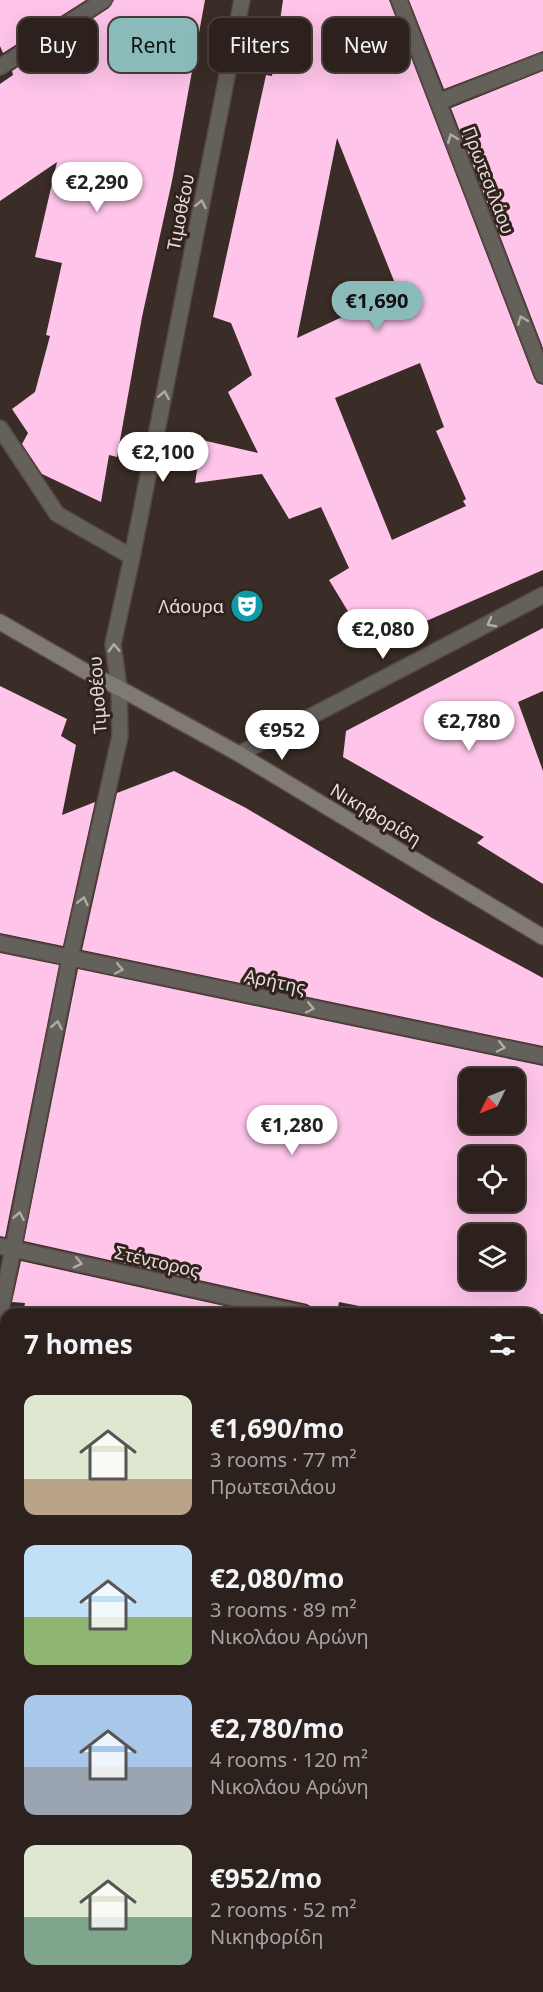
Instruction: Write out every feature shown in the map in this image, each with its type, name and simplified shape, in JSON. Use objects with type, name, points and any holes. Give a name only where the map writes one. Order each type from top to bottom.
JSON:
[{"type":"street","points":[[0,67],[104,0]]},
{"type":"street","name":"Τιμοθέου","points":[[1,1308],[7,1247],[120,736],[113,644],[242,0]]},
{"type":"street","name":"Πρωτεσιλάου","points":[[399,0],[543,375]]},
{"type":"street","points":[[438,102],[543,62]]},
{"type":"street","points":[[0,428],[57,514],[132,557]]},
{"type":"street","points":[[239,754],[543,596]]},
{"type":"street","name":"Νικηφορίδη","points":[[0,622],[83,670],[239,754],[543,937]]},
{"type":"street","name":"Αρήτης","points":[[0,943],[543,1056]]},
{"type":"street","name":"Στέντορος","points":[[7,1247],[277,1308]]},
{"type":"building","points":[[0,0],[86,0],[58,18],[18,18],[18,43],[3,53],[0,46]]},
{"type":"building","points":[[114,0],[205,0],[197,44],[197,18],[109,18],[109,72],[192,72],[172,181],[142,317],[117,457],[109,455],[101,502],[42,474],[22,444],[28,433],[12,409],[35,392],[50,336],[46,335],[62,263],[35,257],[57,162],[0,201],[0,84],[13,75],[12,71],[18,67],[18,72],[97,72],[97,18],[94,18],[109,8]]},
{"type":"building","points":[[283,0],[389,0],[396,18],[323,18],[323,72],[409,72],[409,52],[534,378],[537,383],[543,385],[543,570],[369,646],[329,580],[349,568],[321,507],[289,519],[262,474],[195,483],[202,440],[258,453],[228,392],[252,375],[231,323],[213,317],[266,75],[272,76],[273,72],[311,72],[311,18],[280,18]],"holes":[[[337,138],[398,291],[297,338]],[[420,363],[444,427],[436,431],[466,499],[463,501],[466,506],[392,540],[335,398]]]},
{"type":"building","points":[[409,0],[543,0],[543,51],[444,89]]},
{"type":"building","points":[[543,71],[543,348],[451,108]]},
{"type":"building","points":[[543,628],[543,691],[518,702],[543,771],[543,884],[477,843],[484,837],[343,757],[346,731]]},
{"type":"building","points":[[0,686],[67,719],[61,736],[76,745],[62,815],[95,802],[63,946],[0,933]]},
{"type":"building","points":[[174,771],[246,808],[432,918],[543,978],[543,1046],[82,950],[117,793]]},
{"type":"building","points":[[0,953],[59,965],[5,1237],[0,1236]]},
{"type":"building","points":[[78,969],[543,1066],[543,1308],[369,1308],[339,1302],[338,1308],[312,1307],[307,1304],[24,1241]]},
{"type":"building","points":[[21,1261],[233,1308],[24,1308],[25,1303],[12,1302]]},
{"type":"place","name":"Λάουρα","points":[[247,606]]}]
